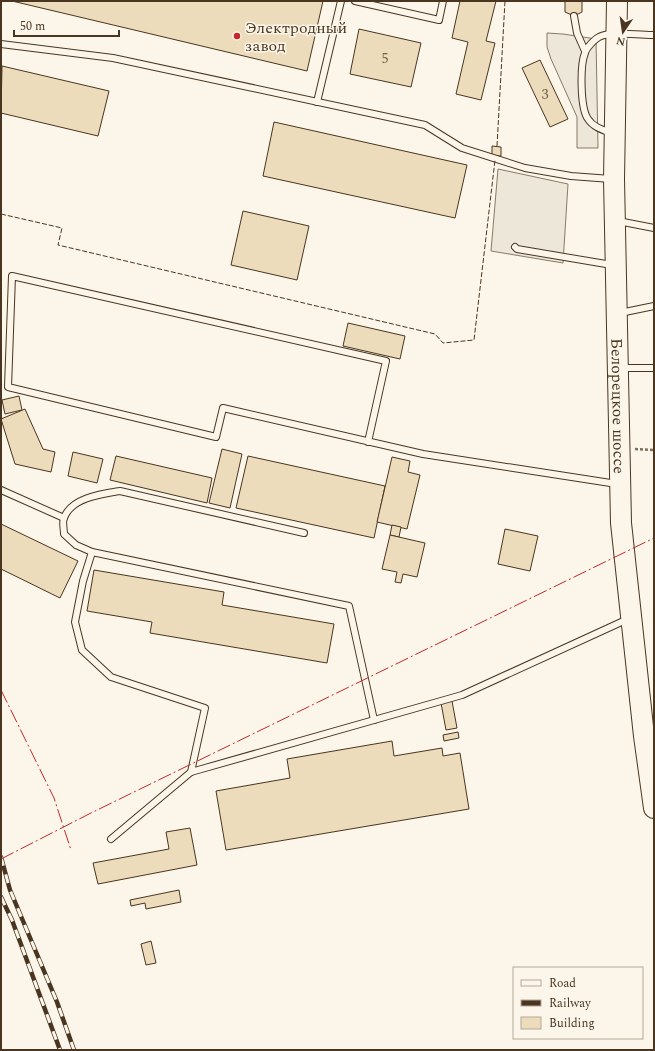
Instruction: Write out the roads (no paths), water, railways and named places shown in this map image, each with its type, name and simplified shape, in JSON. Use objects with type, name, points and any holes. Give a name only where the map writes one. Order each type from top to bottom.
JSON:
[{"type":"main road","name":"Белорецкое шоссе","points":[[616,1],[614,179],[622,524],[644,736],[654,808]]},
{"type":"lane","points":[[317,102],[341,1]]},
{"type":"lane","points":[[355,1],[439,20],[443,1]]},
{"type":"lane","points":[[574,16],[578,33],[585,51]]},
{"type":"lane","points":[[614,135],[596,127],[588,119],[583,108],[582,64],[585,51],[599,37],[616,34],[654,35]]},
{"type":"lane","points":[[1,44],[113,58],[425,125],[462,148],[525,168],[571,176],[614,179]]},
{"type":"lane","points":[[615,220],[654,228]]},
{"type":"lane","points":[[515,247],[524,250],[616,265]]},
{"type":"lane","points":[[368,442],[386,361],[12,276],[8,386],[216,437],[223,408],[368,442],[423,454],[621,484]]},
{"type":"lane","points":[[617,314],[654,306]]},
{"type":"lane","points":[[618,368],[654,368]]},
{"type":"lane","points":[[1,490],[64,518]]},
{"type":"lane","points":[[304,533],[120,491],[96,494],[73,505],[64,518],[64,534],[76,545],[92,552],[349,606],[374,720]]},
{"type":"lane","points":[[92,552],[83,581],[75,622],[82,650],[111,677],[205,708],[191,772]]},
{"type":"lane","points":[[111,839],[191,772],[462,695],[631,617]]},
{"type":"railway","points":[[1,857],[10,890],[57,1002],[74,1050]]},
{"type":"railway","points":[[1,897],[12,920],[60,1050]]},
{"type":"place","name":"Электродный завод","points":[[237,36]]}]
